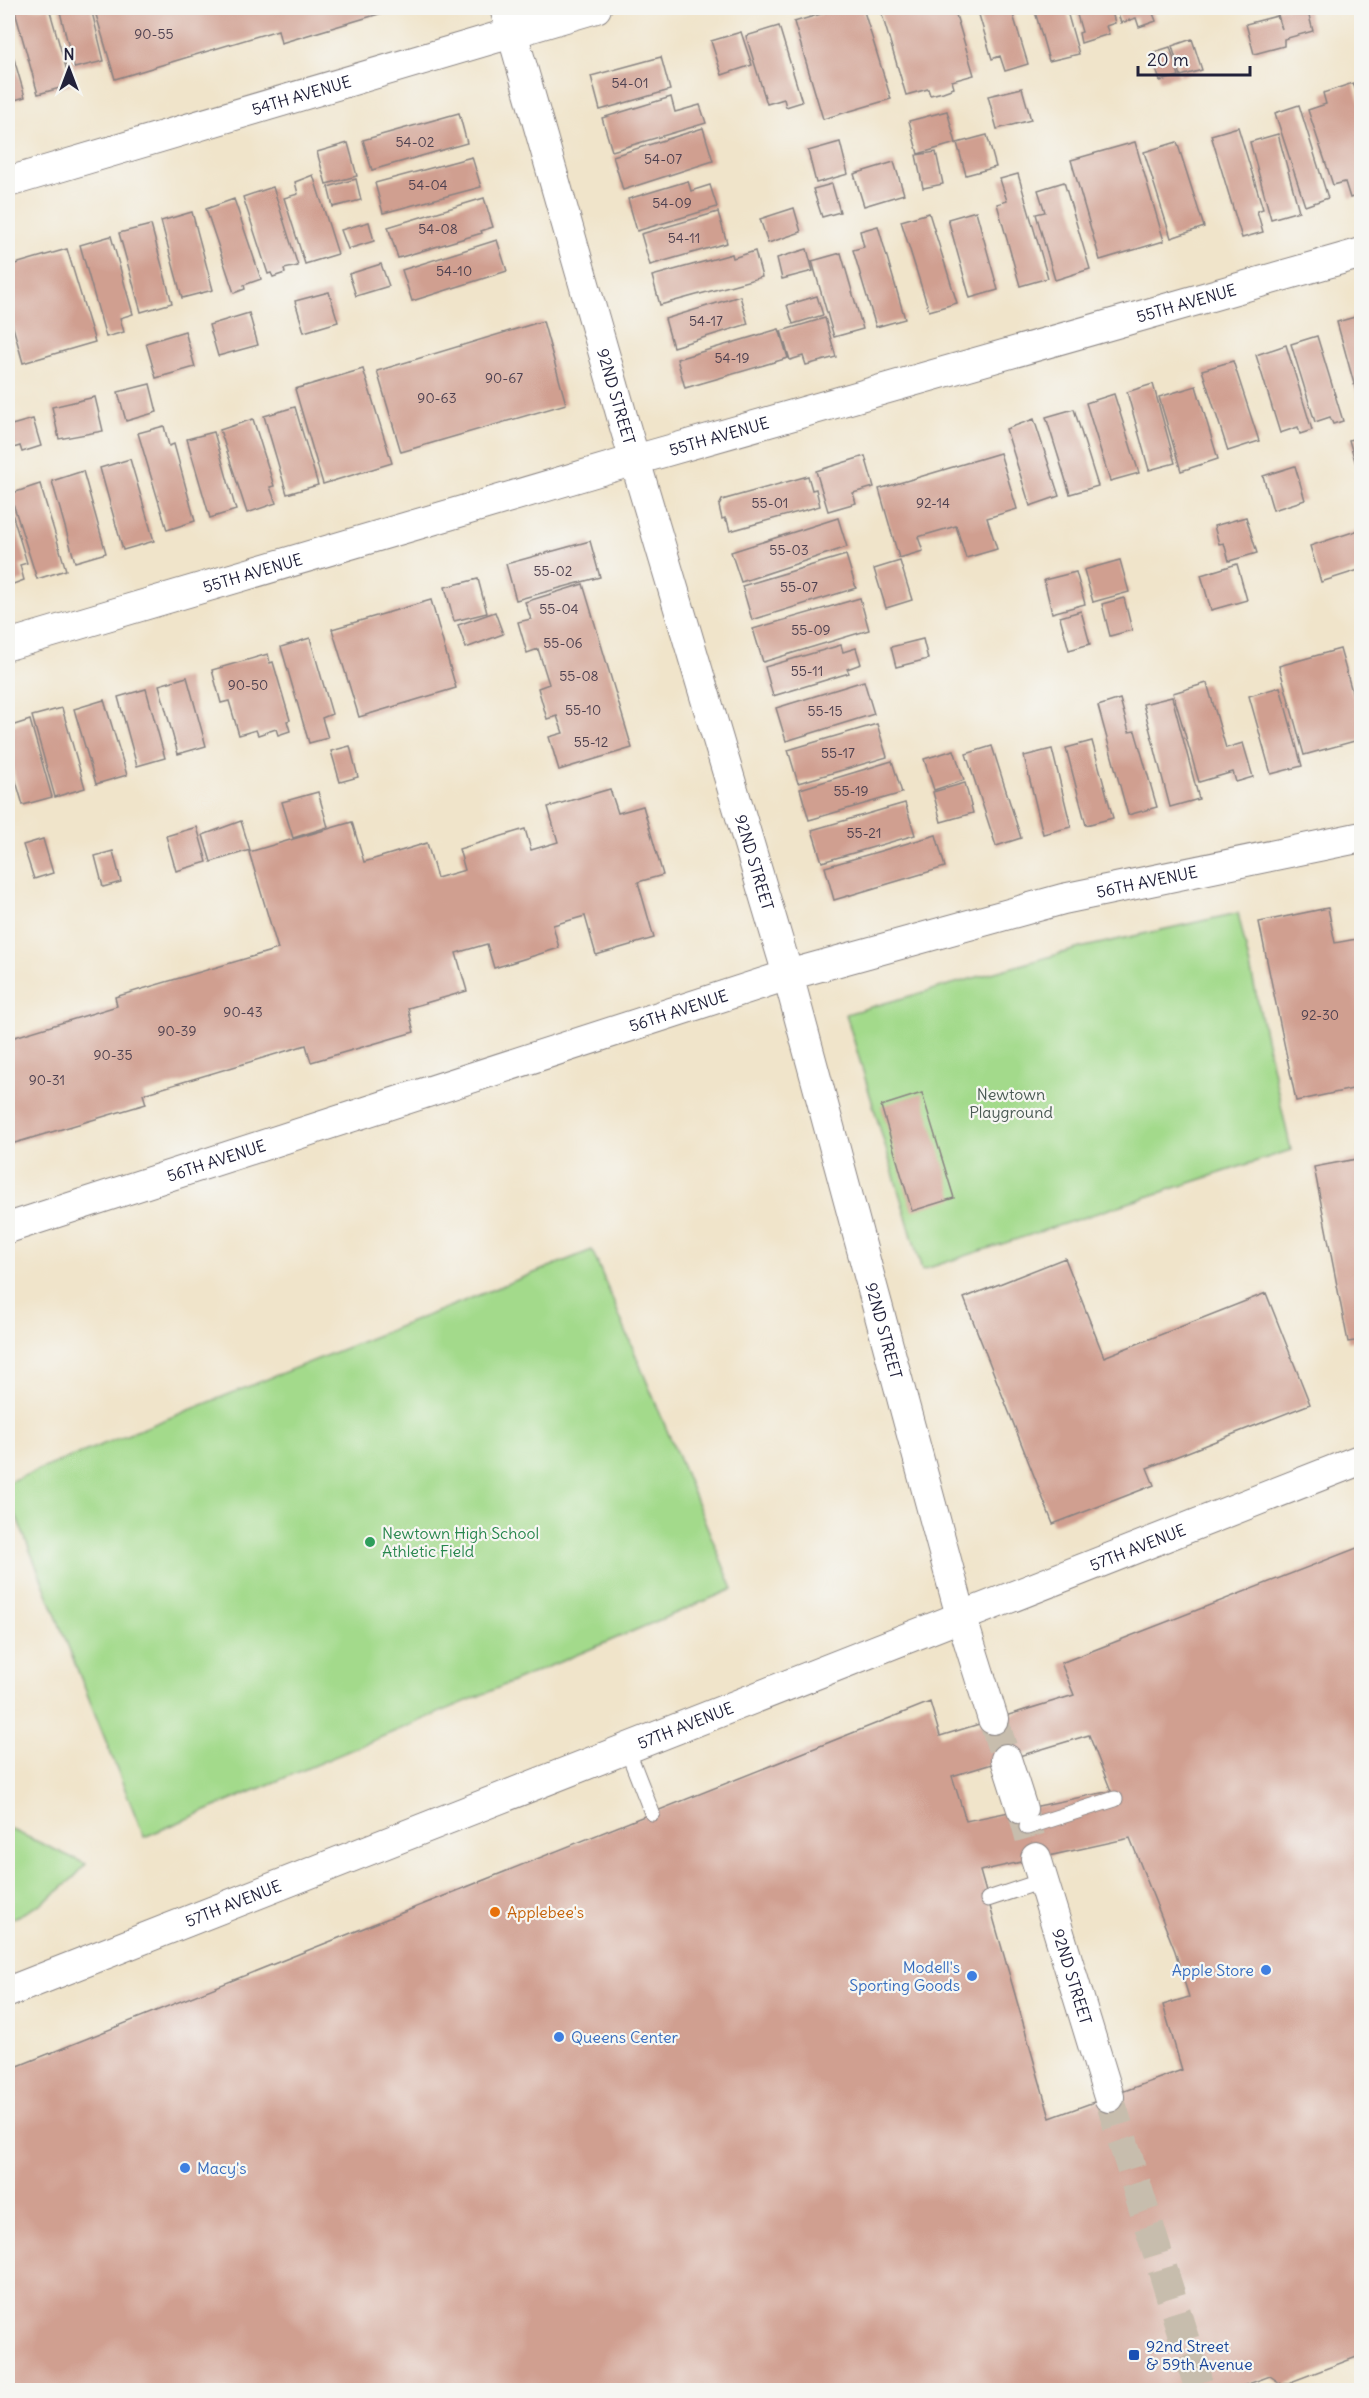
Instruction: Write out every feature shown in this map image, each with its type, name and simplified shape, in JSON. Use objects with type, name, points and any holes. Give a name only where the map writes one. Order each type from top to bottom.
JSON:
[{"type":"street","name":"54TH AVENUE","points":[[8,182],[508,20],[596,8]]},
{"type":"street","name":"92ND STREET","points":[[508,20],[635,460],[788,975],[961,1616],[993,1719]]},
{"type":"street","name":"55TH AVENUE","points":[[8,645],[635,460],[1362,253]]},
{"type":"street","name":"56TH AVENUE","points":[[8,1228],[788,975],[1063,899],[1362,837]]},
{"type":"street","name":"57TH AVENUE","points":[[8,1992],[1362,1459]]},
{"type":"street","points":[[1006,1759],[1024,1818]]},
{"type":"street","name":"92ND STREET","points":[[1039,1869],[1109,2097]]},
{"type":"lane","points":[[627,1749],[652,1813]]},
{"type":"lane","points":[[1024,1818],[1115,1799]]},
{"type":"lane","points":[[988,1899],[1039,1869]]},
{"type":"green space","name":"Newtown Playground","points":[[1238,913],[1291,1150],[922,1270],[846,1014],[1080,948]]},
{"type":"green space","name":"Newtown High School Athletic Field","points":[[592,1250],[733,1589],[144,1837],[8,1495],[8,1482]]},
{"type":"green space","points":[[8,1828],[86,1864],[50,1897],[8,1920]]},
{"type":"building","points":[[14,8],[49,8],[71,85],[38,94]]},
{"type":"building","points":[[59,8],[91,8],[104,61],[74,68]]},
{"type":"building","points":[[94,8],[399,8],[281,43],[278,30],[115,79]]},
{"type":"building","points":[[841,8],[863,8],[891,99],[823,119],[794,22]]},
{"type":"building","points":[[880,8],[954,8],[974,75],[952,81],[954,88],[943,92],[930,95],[928,89],[906,95]]},
{"type":"building","points":[[977,8],[1011,8],[1028,64],[1005,71],[1000,56],[992,59]]},
{"type":"building","points":[[1034,8],[1066,8],[1079,54],[1049,61]]},
{"type":"building","points":[[1075,8],[1111,8],[1115,23],[1106,26],[1109,34],[1081,43],[1079,33],[1082,32]]},
{"type":"building","points":[[1116,8],[1151,8],[1156,21],[1139,27],[1136,18],[1121,23]]},
{"type":"building","points":[[1276,8],[1307,8],[1313,31],[1284,39],[1284,46],[1254,54],[1246,24],[1277,16],[1282,29]]},
{"type":"building","points":[[779,26],[802,102],[786,107],[784,99],[767,104],[746,36]]},
{"type":"building","points":[[741,32],[752,65],[722,75],[711,41]]},
{"type":"building","points":[[8,38],[25,97],[8,102]]},
{"type":"building","points":[[1192,39],[1202,70],[1181,76],[1172,46]]},
{"type":"building","points":[[1170,47],[1179,76],[1160,81],[1151,53]]},
{"type":"building","points":[[661,57],[670,90],[600,110],[591,76]]},
{"type":"building","points":[[1353,83],[1362,108],[1362,194],[1350,198],[1345,182],[1333,185],[1308,110],[1326,104],[1323,93]]},
{"type":"building","points":[[1022,88],[1031,120],[997,129],[988,96]]},
{"type":"building","points":[[671,97],[675,112],[700,105],[706,123],[612,151],[602,118]]},
{"type":"building","points":[[1299,105],[1328,198],[1305,206],[1275,113]]},
{"type":"building","points":[[947,111],[956,143],[918,154],[909,121]]},
{"type":"building","points":[[459,113],[467,143],[372,170],[363,140]]},
{"type":"building","points":[[1238,127],[1263,209],[1257,211],[1263,232],[1242,238],[1211,135]]},
{"type":"building","points":[[703,128],[713,161],[623,190],[613,156]]},
{"type":"building","points":[[1278,134],[1299,211],[1271,219],[1250,142]]},
{"type":"building","points":[[987,135],[996,167],[966,175],[957,143]]},
{"type":"building","points":[[840,142],[848,174],[816,183],[808,151]]},
{"type":"building","points":[[1135,142],[1164,241],[1100,260],[1071,160]]},
{"type":"building","points":[[1177,142],[1204,227],[1171,238],[1144,152]]},
{"type":"building","points":[[348,143],[357,176],[326,184],[317,152]]},
{"type":"building","points":[[936,152],[943,184],[923,188],[916,155]]},
{"type":"building","points":[[472,157],[481,187],[383,213],[375,183]]},
{"type":"building","points":[[894,162],[904,194],[864,206],[854,174]]},
{"type":"building","points":[[1018,174],[1048,278],[1020,286],[997,204],[1007,201],[1000,179]]},
{"type":"building","points":[[313,175],[338,254],[305,264],[284,198],[298,194],[295,182]]},
{"type":"building","points":[[356,179],[361,200],[333,207],[328,187]]},
{"type":"building","points":[[688,181],[691,191],[710,185],[717,207],[637,231],[628,199]]},
{"type":"building","points":[[1064,182],[1090,269],[1055,280],[1036,214],[1045,212],[1038,190]]},
{"type":"building","points":[[832,184],[840,212],[822,217],[813,189]]},
{"type":"building","points":[[273,187],[298,266],[284,269],[285,273],[273,277],[271,273],[268,274],[243,197]]},
{"type":"building","points":[[484,198],[493,227],[481,231],[482,233],[398,258],[388,227]]},
{"type":"building","points":[[234,199],[261,279],[244,285],[245,289],[234,293],[206,209]]},
{"type":"building","points":[[794,208],[801,232],[768,243],[760,219]]},
{"type":"building","points":[[976,211],[998,290],[970,298],[948,219]]},
{"type":"building","points":[[192,212],[213,290],[182,298],[161,221]]},
{"type":"building","points":[[718,212],[727,243],[650,265],[641,234]]},
{"type":"building","points":[[929,213],[957,303],[929,311],[901,221]]},
{"type":"building","points":[[369,222],[374,241],[348,249],[341,230]]},
{"type":"building","points":[[151,225],[172,303],[141,312],[119,233]]},
{"type":"building","points":[[878,226],[905,319],[876,327],[853,250],[864,247],[860,231]]},
{"type":"building","points":[[111,236],[133,314],[120,318],[124,332],[106,337],[80,245]]},
{"type":"building","points":[[497,240],[507,271],[412,301],[402,270]]},
{"type":"building","points":[[67,249],[95,342],[23,363],[8,309],[8,266]]},
{"type":"building","points":[[807,249],[813,271],[782,279],[777,258]]},
{"type":"building","points":[[755,251],[762,277],[660,305],[652,276],[732,254],[733,258]]},
{"type":"building","points":[[841,253],[863,329],[834,337],[812,261]]},
{"type":"building","points":[[381,264],[389,286],[356,296],[349,274]]},
{"type":"building","points":[[329,292],[338,322],[304,332],[295,301]]},
{"type":"building","points":[[740,296],[748,324],[673,347],[665,319]]},
{"type":"building","points":[[817,296],[823,315],[793,324],[787,305]]},
{"type":"building","points":[[249,313],[258,345],[218,356],[209,325]]},
{"type":"building","points":[[1362,315],[1362,402],[1359,402],[1337,322]]},
{"type":"building","points":[[825,318],[836,357],[806,365],[803,356],[790,360],[781,331]]},
{"type":"building","points":[[543,321],[566,404],[401,452],[377,371]]},
{"type":"building","points":[[779,329],[788,358],[685,388],[677,359]]},
{"type":"building","points":[[185,331],[195,367],[156,378],[146,343]]},
{"type":"building","points":[[1317,336],[1343,421],[1333,424],[1330,417],[1315,422],[1291,344]]},
{"type":"building","points":[[1286,345],[1312,430],[1300,434],[1298,427],[1280,433],[1256,355]]},
{"type":"building","points":[[1233,361],[1259,441],[1228,451],[1202,370]]},
{"type":"building","points":[[363,369],[392,463],[323,484],[295,389]]},
{"type":"building","points":[[150,384],[157,412],[126,421],[118,392]]},
{"type":"building","points":[[1153,384],[1175,463],[1149,470],[1127,392]]},
{"type":"building","points":[[1196,386],[1218,459],[1181,471],[1159,397]]},
{"type":"building","points":[[1114,394],[1139,473],[1110,481],[1086,403]]},
{"type":"building","points":[[95,397],[103,431],[59,439],[52,407]]},
{"type":"building","points":[[295,407],[318,485],[287,494],[264,416]]},
{"type":"building","points":[[1074,409],[1098,486],[1070,494],[1046,417]]},
{"type":"building","points":[[33,419],[41,446],[22,452],[20,446],[10,449],[8,426]]},
{"type":"building","points":[[253,419],[274,486],[270,487],[276,503],[247,513],[220,430]]},
{"type":"building","points":[[1034,419],[1059,496],[1030,506],[1006,429]]},
{"type":"building","points":[[164,426],[169,446],[174,444],[195,521],[167,530],[138,433]]},
{"type":"building","points":[[214,432],[236,510],[210,518],[187,439]]},
{"type":"building","points":[[1362,436],[1362,470],[1358,471],[1349,440]]},
{"type":"building","points":[[1000,453],[1017,509],[987,518],[997,549],[966,558],[956,526],[918,537],[923,551],[899,558],[879,489]]},
{"type":"building","points":[[865,456],[874,487],[853,493],[856,503],[828,511],[816,471]]},
{"type":"building","points":[[130,459],[154,541],[123,550],[100,468]]},
{"type":"building","points":[[1295,466],[1305,500],[1273,510],[1263,476]]},
{"type":"building","points":[[83,471],[106,553],[75,562],[52,481]]},
{"type":"building","points":[[808,476],[812,490],[816,489],[820,506],[730,531],[727,520],[722,519],[719,506],[722,500]]},
{"type":"building","points":[[40,484],[66,570],[37,579],[10,494]]},
{"type":"building","points":[[8,500],[27,563],[20,565],[24,580],[8,586]]},
{"type":"building","points":[[1246,517],[1257,553],[1229,561],[1224,543],[1219,544],[1214,526]]},
{"type":"building","points":[[838,518],[847,547],[741,582],[731,552]]},
{"type":"building","points":[[1362,529],[1362,569],[1321,582],[1310,546]]},
{"type":"building","points":[[590,541],[600,577],[516,600],[506,564]]},
{"type":"building","points":[[846,555],[856,588],[752,620],[742,586]]},
{"type":"building","points":[[1120,560],[1129,592],[1093,602],[1084,570]]},
{"type":"building","points":[[900,561],[912,600],[886,608],[874,569]]},
{"type":"building","points":[[1237,564],[1247,600],[1211,610],[1201,575]]},
{"type":"building","points":[[1076,572],[1085,604],[1052,613],[1044,580]]},
{"type":"building","points":[[478,579],[487,613],[454,621],[445,587]]},
{"type":"building","points":[[583,584],[632,748],[559,770],[549,737],[563,733],[557,716],[547,719],[538,688],[549,684],[538,649],[527,653],[518,622],[531,619],[525,602]]},
{"type":"building","points":[[860,598],[869,630],[763,662],[753,629]]},
{"type":"building","points":[[1124,598],[1132,630],[1110,636],[1102,604]]},
{"type":"building","points":[[431,600],[456,688],[359,717],[332,629]]},
{"type":"building","points":[[1081,611],[1090,644],[1069,650],[1060,617]]},
{"type":"building","points":[[495,612],[503,634],[466,648],[458,625]]},
{"type":"building","points":[[310,638],[332,714],[322,718],[328,738],[309,743],[281,647]]},
{"type":"building","points":[[923,639],[928,659],[896,667],[891,647]]},
{"type":"building","points":[[841,645],[843,652],[856,648],[861,664],[847,669],[849,673],[773,696],[765,667]]},
{"type":"building","points":[[1340,649],[1362,727],[1362,739],[1304,755],[1279,666]]},
{"type":"building","points":[[268,654],[270,663],[273,662],[290,720],[287,721],[290,731],[278,735],[276,729],[258,735],[256,730],[239,735],[229,701],[221,703],[212,670]]},
{"type":"building","points":[[187,677],[206,746],[178,754],[159,685]]},
{"type":"building","points":[[864,681],[874,714],[786,741],[776,708]]},
{"type":"building","points":[[1362,682],[1362,708],[1361,708],[1354,684]]},
{"type":"building","points":[[1207,683],[1226,748],[1243,743],[1253,777],[1236,782],[1233,772],[1199,782],[1173,693]]},
{"type":"building","points":[[1280,687],[1302,766],[1271,774],[1249,696]]},
{"type":"building","points":[[146,689],[165,758],[137,766],[118,697]]},
{"type":"building","points":[[1172,697],[1199,799],[1170,807],[1143,704]]},
{"type":"building","points":[[1120,699],[1129,732],[1135,731],[1157,807],[1128,815],[1098,706]]},
{"type":"building","points":[[104,700],[127,775],[96,784],[74,709]]},
{"type":"building","points":[[62,708],[85,788],[55,797],[32,716]]},
{"type":"building","points":[[30,720],[52,797],[23,805],[8,754],[8,727]]},
{"type":"building","points":[[877,724],[887,757],[798,783],[788,750]]},
{"type":"building","points":[[1092,741],[1113,818],[1086,825],[1066,748]]},
{"type":"building","points":[[350,746],[358,777],[340,782],[331,751]]},
{"type":"building","points":[[992,746],[1021,838],[996,846],[966,754]]},
{"type":"building","points":[[1052,749],[1071,827],[1043,834],[1024,756]]},
{"type":"building","points":[[954,750],[964,780],[934,790],[924,759]]},
{"type":"building","points":[[892,761],[902,793],[809,820],[800,789]]},
{"type":"building","points":[[965,783],[973,813],[941,822],[933,792]]},
{"type":"building","points":[[610,789],[618,813],[643,806],[663,875],[638,882],[654,938],[596,955],[585,916],[553,925],[559,948],[494,968],[487,944],[456,953],[467,991],[408,1008],[414,1032],[311,1062],[306,1045],[143,1094],[146,1104],[8,1145],[8,1039],[117,1006],[115,997],[278,949],[249,852],[352,822],[364,862],[427,843],[437,878],[465,870],[459,849],[525,829],[531,850],[558,842],[548,807]]},
{"type":"building","points":[[318,792],[328,827],[293,838],[282,802]]},
{"type":"building","points":[[905,803],[915,835],[822,862],[812,830]]},
{"type":"building","points":[[241,821],[250,850],[211,862],[203,835]]},
{"type":"building","points":[[197,827],[207,862],[176,871],[166,836]]},
{"type":"building","points":[[936,835],[945,867],[834,900],[825,867]]},
{"type":"building","points":[[43,839],[53,873],[34,879],[23,845]]},
{"type":"building","points":[[113,851],[121,882],[103,887],[95,856]]},
{"type":"building","points":[[1328,908],[1335,943],[1362,938],[1362,1087],[1296,1101],[1259,922]]},
{"type":"building","points":[[922,1093],[954,1198],[912,1211],[881,1106]]},
{"type":"building","points":[[1362,1158],[1362,1340],[1348,1342],[1314,1167]]},
{"type":"building","points":[[1065,1258],[1104,1357],[1266,1293],[1310,1404],[1147,1468],[1154,1485],[1053,1524],[964,1298]]},
{"type":"building","name":"Queens Center","points":[[1362,1546],[1362,2355],[1283,2385],[1270,2376],[1232,2390],[8,2389],[8,2070],[930,1702],[940,1736],[1074,1695],[1061,1663]],"holes":[[[1089,1735],[1111,1791],[966,1821],[952,1776]],[[1130,1838],[1175,1951],[1189,1997],[1163,2005],[1182,2070],[1050,2118],[980,1871]]]},
{"type":"tunnel","points":[[993,1719],[1006,1759]]},
{"type":"tunnel","points":[[1022,1809],[1036,1858]]},
{"type":"tunnel","points":[[1109,2097],[1200,2390]]},
{"type":"place","name":"Newtown High School Athletic Field","points":[[370,1542]]},
{"type":"place","name":"Applebee's","points":[[495,1912]]},
{"type":"place","name":"Apple Store","points":[[1266,1970]]},
{"type":"place","name":"Modell's Sporting Goods","points":[[972,1976]]},
{"type":"place","name":"Queens Center","points":[[559,2037]]},
{"type":"place","name":"Macy's","points":[[185,2168]]},
{"type":"place","name":"92nd Street & 59th Avenue","points":[[1134,2355]]}]
